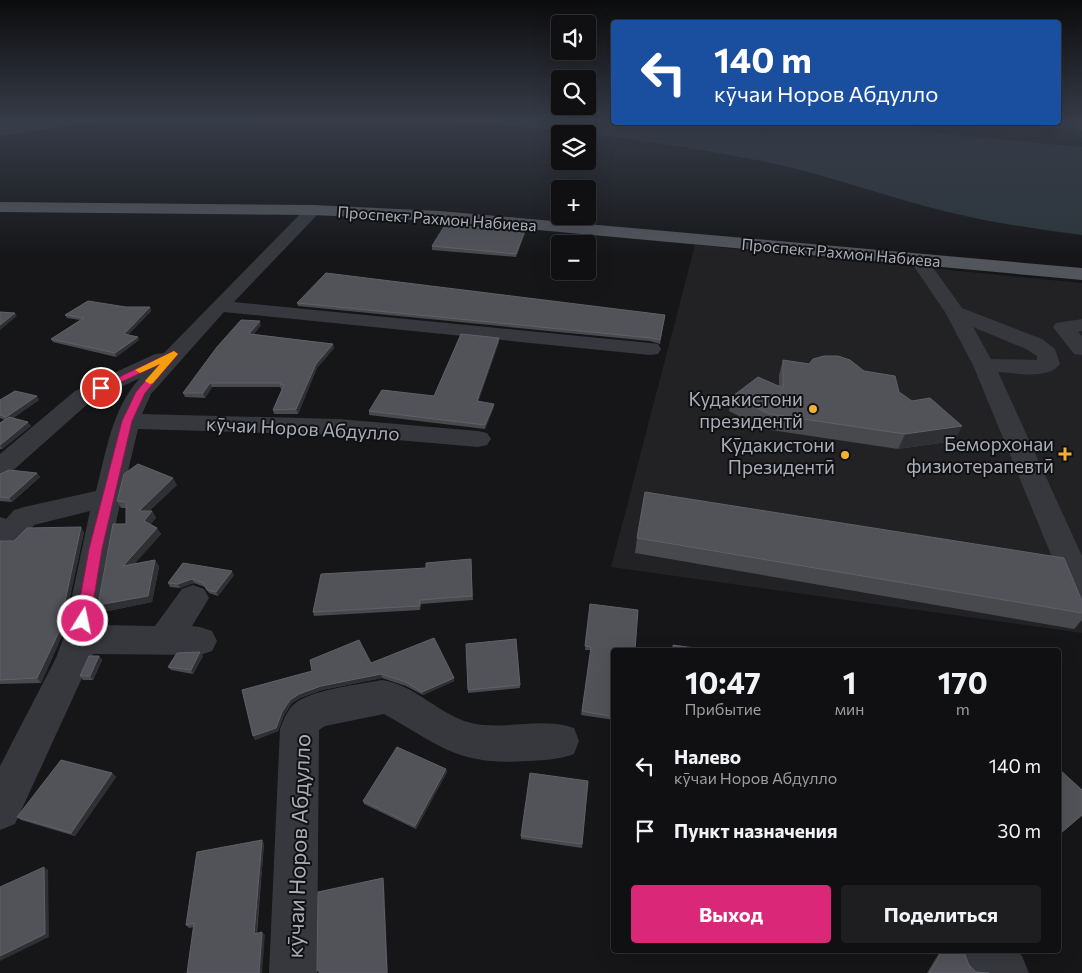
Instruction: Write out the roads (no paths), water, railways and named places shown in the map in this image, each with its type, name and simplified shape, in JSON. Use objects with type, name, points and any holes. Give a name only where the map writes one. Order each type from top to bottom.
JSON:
[{"type":"main road","name":"Проспект Рахмон Набиева","points":[[0,205],[313,210],[440,216],[1082,274]]},
{"type":"main road","name":"Проспект Рахмон Набиева","points":[[0,205],[373,209],[655,231],[1082,269]]},
{"type":"street","points":[[0,809],[72,662],[80,639],[95,549],[107,499],[127,421],[140,392],[219,306],[313,210]]},
{"type":"street","points":[[918,259],[955,312],[984,365],[1082,592]]},
{"type":"street","points":[[219,306],[650,349]]},
{"type":"street","points":[[955,312],[1034,344],[1046,354],[1049,364],[1041,367],[984,365]]},
{"type":"street","points":[[1082,325],[1064,327],[1082,349]]},
{"type":"street","points":[[0,468],[83,396],[174,354]]},
{"type":"street","name":"кӯчаи Норов Абдулло","points":[[127,421],[339,427],[478,439]]},
{"type":"street","points":[[0,528],[10,535],[24,517],[75,504],[107,499]]},
{"type":"street","points":[[164,641],[193,598]]},
{"type":"street","points":[[80,639],[200,641]]},
{"type":"street","name":"кӯчаи Норов Абдулло","points":[[293,973],[298,729],[306,718],[317,711],[390,698],[448,732],[464,739],[481,743],[560,741]]},
{"type":"street","points":[[987,953],[1005,973]]},
{"type":"place","name":"Кудакистони президентй","points":[[813,409]]},
{"type":"place","name":"Беморхонаи физиотерапевтӣ","points":[[1065,454]]},
{"type":"place","name":"Кӯдакистони Президентӣ","points":[[845,455]]}]
